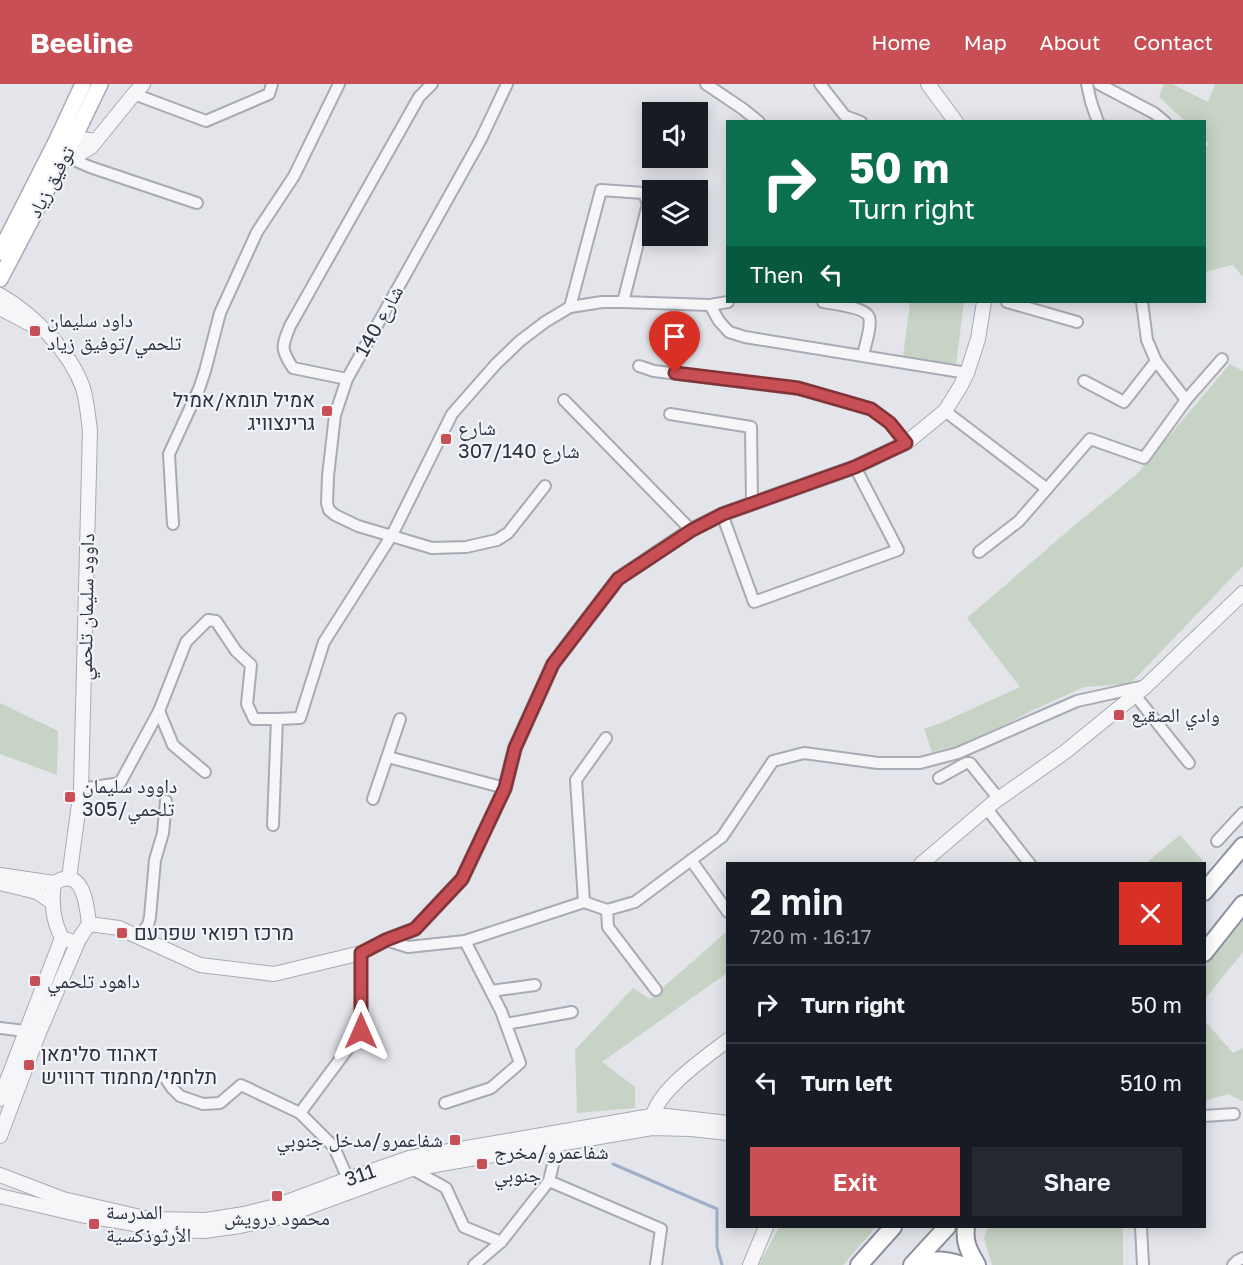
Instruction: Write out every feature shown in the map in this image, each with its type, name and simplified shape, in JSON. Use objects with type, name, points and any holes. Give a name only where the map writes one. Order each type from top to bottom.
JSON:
[{"type":"highway","points":[[1206,890],[1243,846]]},
{"type":"highway","points":[[1206,950],[1243,904]]},
{"type":"highway","points":[[878,1243],[885,1228]]},
{"type":"highway","points":[[859,1265],[892,1228]]},
{"type":"highway","points":[[912,1265],[947,1228]]},
{"type":"highway","points":[[966,1228],[964,1238],[977,1265]]},
{"type":"highway","points":[[919,1265],[938,1260],[962,1265]]},
{"type":"main road","name":"توفيق زياد","points":[[0,252],[83,84]]},
{"type":"main road","name":"توفيق زياد","points":[[0,279],[75,138],[100,84]]},
{"type":"street","points":[[65,156],[81,153],[91,147],[138,89],[206,122],[269,94],[272,84]]},
{"type":"street","points":[[173,524],[169,454],[206,371],[220,313],[257,232],[294,176],[339,84]]},
{"type":"street","points":[[347,380],[293,368],[285,357],[283,345],[290,326],[419,97],[432,84]]},
{"type":"street","name":"شارع 140","points":[[507,84],[481,139],[347,380],[335,415],[327,504],[335,516],[358,526],[432,548],[466,547],[497,540],[508,533],[545,486]]},
{"type":"street","points":[[706,84],[757,120]]},
{"type":"street","points":[[820,84],[845,116],[856,120]]},
{"type":"street","points":[[928,84],[955,120]]},
{"type":"street","points":[[1087,84],[1097,120]]},
{"type":"street","points":[[1099,84],[1154,112],[1163,120]]},
{"type":"street","points":[[96,141],[75,138],[57,140],[65,156],[90,167],[197,203]]},
{"type":"street","points":[[570,307],[601,190],[644,193],[648,204],[623,302]]},
{"type":"street","name":"داوود سليمان تلحمي","points":[[0,294],[30,315],[55,343],[75,371],[83,390],[90,430],[81,789],[69,878]]},
{"type":"street","points":[[81,789],[120,783],[159,711],[186,642],[208,620],[216,621],[236,651],[251,665],[246,704],[254,719],[300,718],[324,642],[392,535],[452,414],[496,364],[520,341],[545,322],[570,307],[602,302],[710,305],[726,302]]},
{"type":"street","points":[[828,303],[859,309],[866,312],[870,318],[863,356]]},
{"type":"street","points":[[89,924],[119,928],[200,965],[274,974],[361,953],[415,929],[462,879],[505,788],[515,748],[553,664],[618,579],[692,530],[722,514],[855,467],[906,443],[945,411],[967,373],[978,339],[984,303]]},
{"type":"street","points":[[1010,303],[1077,322]]},
{"type":"street","points":[[1142,303],[1147,340],[1156,361],[1186,400]]},
{"type":"street","points":[[710,305],[719,321],[729,332],[745,338],[967,373]]},
{"type":"street","name":"داوود سليمان تلحمي","points":[[0,308],[25,321],[55,343]]},
{"type":"street","points":[[979,552],[1019,520],[1090,439],[1144,458],[1186,400],[1222,359]]},
{"type":"street","points":[[1084,381],[1124,402],[1156,361]]},
{"type":"street","points":[[639,366],[654,371],[798,388],[862,406],[871,409],[890,423],[906,443]]},
{"type":"street","points":[[564,400],[692,530]]},
{"type":"street","points":[[945,411],[1047,489]]},
{"type":"street","points":[[670,414],[751,428],[752,503]]},
{"type":"street","points":[[722,514],[754,602],[898,550],[855,467]]},
{"type":"street","points":[[925,862],[987,808],[1065,752],[1140,690],[1243,593]]},
{"type":"street","points":[[386,940],[408,947],[465,941],[584,902],[607,910],[635,902],[722,837],[773,761],[804,753],[878,764],[920,764],[958,753],[1077,701],[1140,690]]},
{"type":"street","points":[[1140,690],[1189,763]]},
{"type":"street","points":[[159,711],[173,745],[205,772]]},
{"type":"street","points":[[273,825],[277,719]]},
{"type":"street","points":[[373,799],[400,719]]},
{"type":"street","points":[[584,902],[576,780],[606,738]]},
{"type":"street","points":[[388,757],[505,788]]},
{"type":"street","points":[[939,778],[970,763],[999,799]]},
{"type":"street","points":[[138,937],[148,924],[150,917],[155,860],[163,833],[166,801]]},
{"type":"street","points":[[987,808],[1028,862]]},
{"type":"street","points":[[1217,841],[1243,813]]},
{"type":"street","points":[[691,860],[726,909]]},
{"type":"street","points":[[0,875],[54,883],[62,878],[75,881],[84,895],[89,924],[79,939],[38,1035],[0,1136]]},
{"type":"street","points":[[54,883],[52,903],[56,927],[62,938],[79,939]]},
{"type":"street","points":[[0,884],[37,892],[52,903]]},
{"type":"street","points":[[607,910],[608,927],[656,990]]},
{"type":"street","points":[[0,1099],[62,938]]},
{"type":"street","points":[[445,1103],[492,1089],[520,1063],[506,1024],[465,941]]},
{"type":"street","points":[[300,1113],[361,1031],[361,953]]},
{"type":"street","points":[[491,991],[536,985]]},
{"type":"street","points":[[506,1024],[572,1012]]},
{"type":"street","points":[[0,1028],[25,1031]]},
{"type":"street","points":[[652,1122],[661,1097],[680,1078],[726,1042]]},
{"type":"street","points":[[164,1076],[172,1089],[180,1096],[203,1104],[220,1103],[241,1084],[300,1113],[334,1148],[348,1179]]},
{"type":"street","points":[[1206,1116],[1234,1114]]},
{"type":"street","name":"311","points":[[0,1178],[63,1199],[149,1219],[206,1220],[276,1206],[409,1158],[557,1138],[677,1117],[726,1122]]},
{"type":"street","name":"311","points":[[652,1122],[726,1133]]},
{"type":"street","points":[[474,1265],[501,1242],[549,1181],[557,1138]]},
{"type":"street","name":"311","points":[[0,1196],[81,1215],[171,1230],[204,1231],[282,1217],[412,1169],[557,1138]]},
{"type":"street","points":[[412,1169],[446,1188],[464,1227],[501,1242]]},
{"type":"street","points":[[549,1181],[662,1229],[656,1265]]},
{"type":"street","points":[[750,1265],[766,1228]]},
{"type":"street","points":[[1141,1228],[1143,1265]]},
{"type":"street","points":[[1233,1265],[1243,1258]]},
{"type":"green space","points":[[1164,84],[1172,84],[1208,102],[1215,84],[1243,84],[1243,277],[1233,265],[1206,272],[1206,146],[1209,144],[1206,141],[1206,120],[1184,120],[1159,97]]},
{"type":"green space","points":[[910,303],[964,303],[956,364],[903,357]]},
{"type":"green space","points":[[1230,364],[1243,371],[1243,566],[1130,684],[1084,687],[1031,711],[976,741],[932,752],[924,729],[1020,687],[967,618],[1137,474]]},
{"type":"green space","points":[[0,703],[58,731],[57,775],[0,754]]},
{"type":"green space","points":[[1180,835],[1203,861],[1202,862],[1147,862]]},
{"type":"green space","points":[[1243,921],[1243,952],[1206,998],[1206,965]]},
{"type":"green space","points":[[726,932],[726,974],[602,1062],[635,1087],[635,1108],[577,1113],[575,1050],[633,988],[650,999]]},
{"type":"green space","points":[[1206,1022],[1233,1053],[1243,1048],[1243,1101],[1228,1094],[1206,1101]]},
{"type":"green space","points":[[778,1228],[875,1228],[843,1265],[759,1265]]},
{"type":"green space","points":[[988,1228],[1123,1228],[1123,1265],[992,1265],[984,1239]]},
{"type":"waterway","points":[[613,1164],[717,1209],[717,1247],[722,1265]]},
{"type":"place","name":"داود سليمان تلحمي/توفيق زياد","points":[[35,331]]},
{"type":"place","name":"אמיל תומא/אמיל גרינצוויג","points":[[327,411]]},
{"type":"place","name":"شارع 307/شارع 140","points":[[446,439]]},
{"type":"place","name":"وادي الصقيع","points":[[1119,715]]},
{"type":"place","name":"داوود سليمان تلحمي/305","points":[[70,797]]},
{"type":"place","name":"מרכז רפואי שפרעם","points":[[122,933]]},
{"type":"place","name":"داهود تلحمي","points":[[35,981]]},
{"type":"place","name":"דאהוד סלימאן תלחמי/מחמוד דרוויש","points":[[29,1065]]},
{"type":"place","name":"شفاعمرو/مدخل جنوبي","points":[[455,1140]]},
{"type":"place","name":"شفاعمرو/مخرج جنوبي","points":[[482,1164]]},
{"type":"place","name":"محمود درويش","points":[[277,1196]]},
{"type":"place","name":"المدرسة الأرثوذكسية","points":[[94,1224]]},
{"type":"route","points":[[361,1031],[361,953],[415,929],[462,879],[505,788],[515,748],[553,664],[618,579],[692,530],[723,514],[855,467],[906,443],[890,423],[871,409],[798,388],[675,373]]}]
